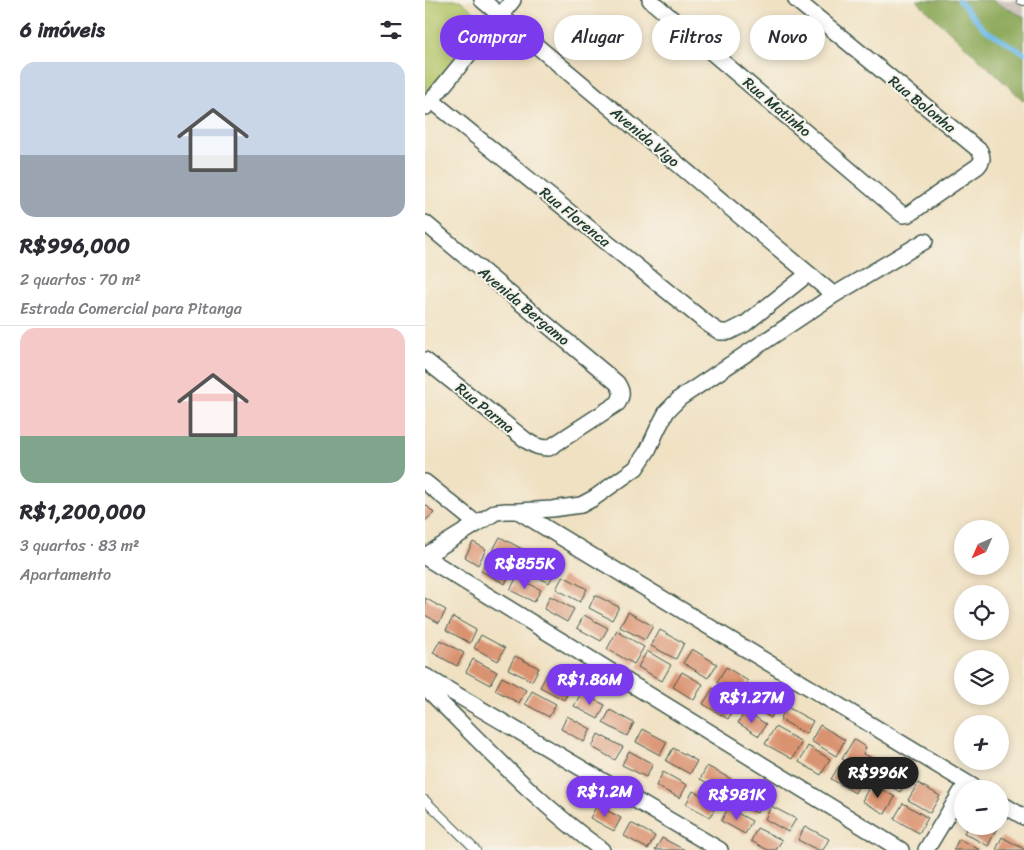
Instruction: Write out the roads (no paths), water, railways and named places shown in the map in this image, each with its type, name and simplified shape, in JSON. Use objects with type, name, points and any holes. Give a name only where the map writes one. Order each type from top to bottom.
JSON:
[{"type":"street","name":"Avenida Vigo","points":[[482,0],[500,15]]},
{"type":"street","points":[[500,15],[513,0]]},
{"type":"street","name":"Rua Matinho","points":[[650,0],[903,215],[909,214],[978,166],[983,157],[979,151]]},
{"type":"street","name":"Rua Bolonha","points":[[796,0],[979,151]]},
{"type":"street","name":"Avenida Vigo","points":[[544,52],[834,295]]},
{"type":"street","points":[[428,104],[464,60]]},
{"type":"street","name":"Rua Florenca","points":[[428,104],[720,332],[729,332],[745,324],[808,274]]},
{"type":"street","name":"Avenida Bergamo","points":[[425,223],[609,376],[617,383],[621,390],[622,397],[618,403],[549,448]]},
{"type":"street","points":[[901,850],[425,556],[496,512],[518,512],[581,505],[594,498],[636,468],[648,450],[667,411],[680,398],[834,295],[925,241]]},
{"type":"street","name":"Rua Parma","points":[[425,360],[534,446],[549,448]]},
{"type":"street","points":[[425,482],[477,524]]},
{"type":"street","points":[[518,512],[956,780]]},
{"type":"street","points":[[425,676],[720,850]]},
{"type":"street","points":[[425,687],[535,796],[578,833],[602,850]]},
{"type":"street","points":[[926,850],[954,807]]},
{"type":"street","points":[[1009,808],[1024,817]]},
{"type":"lane","points":[[425,800],[476,850]]},
{"type":"waterway","points":[[959,0],[984,29],[1024,53]]}]
